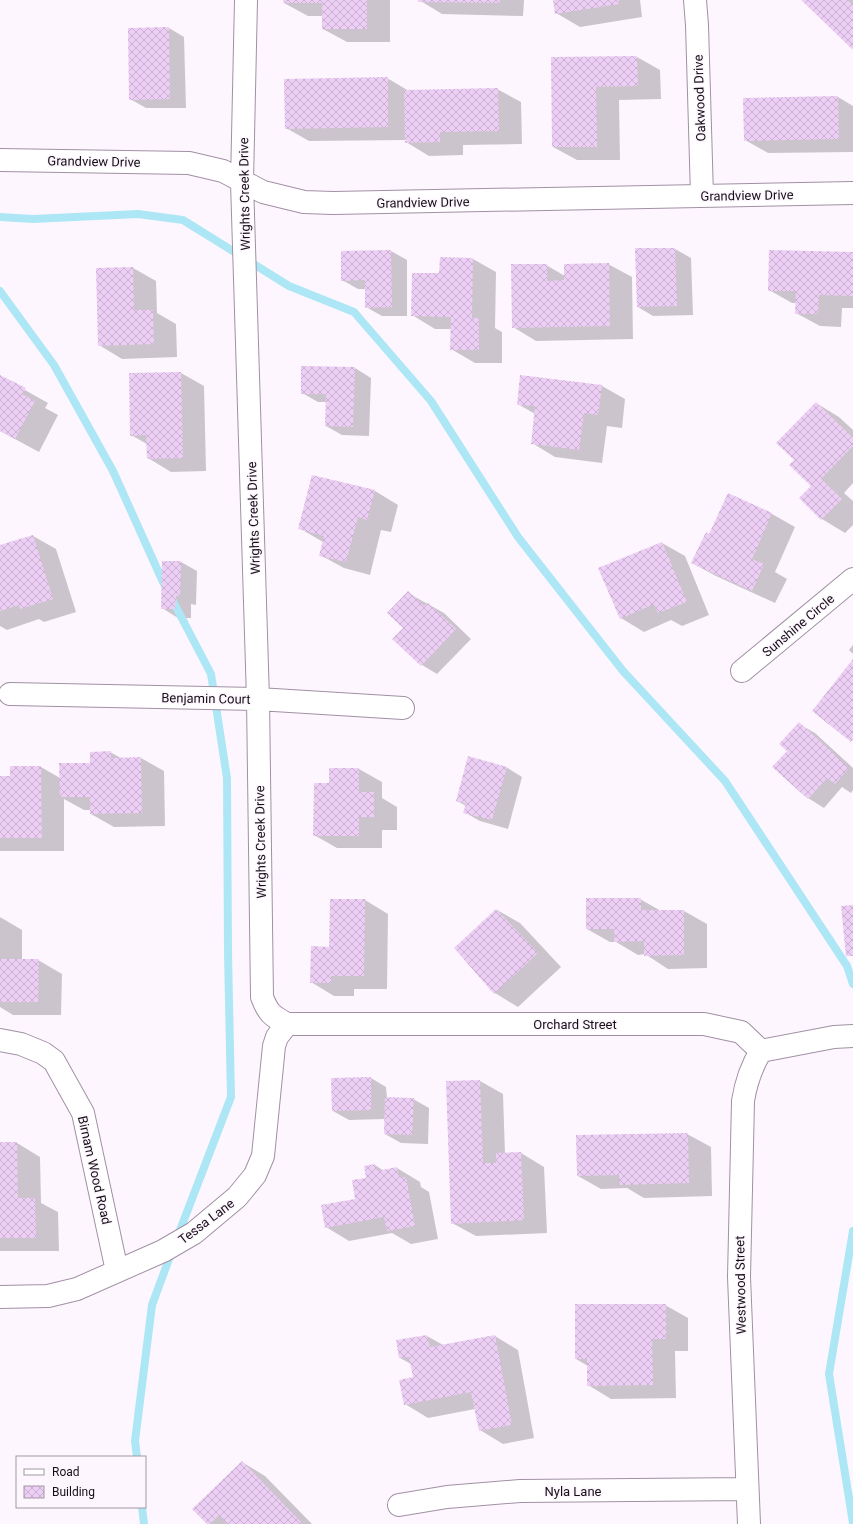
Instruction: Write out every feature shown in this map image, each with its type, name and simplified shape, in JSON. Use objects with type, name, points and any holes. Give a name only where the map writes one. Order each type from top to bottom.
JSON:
[{"type":"street","name":"Wrights Creek Drive","points":[[246,0],[242,182],[258,699],[262,998],[266,1010],[273,1017],[287,1024]]},
{"type":"street","name":"Oakwood Drive","points":[[695,0],[702,196]]},
{"type":"street","name":"Grandview Drive","points":[[0,160],[189,163],[223,171],[263,192],[304,202],[333,203],[853,193]]},
{"type":"street","name":"Sunshine Circle","points":[[742,671],[853,579]]},
{"type":"street","name":"Benjamin Court","points":[[10,694],[258,699],[403,708]]},
{"type":"street","name":"Orchard Street","points":[[287,1024],[704,1024],[741,1032],[761,1050]]},
{"type":"street","name":"Tessa Lane","points":[[0,1297],[48,1296],[77,1289],[163,1251],[194,1233],[237,1196],[255,1175],[263,1156],[274,1046],[277,1037],[287,1024]]},
{"type":"street","points":[[761,1050],[834,1037],[853,1036]]},
{"type":"street","name":"Birnam Wood Road","points":[[0,1040],[21,1044],[43,1053],[54,1061],[83,1113],[117,1271]]},
{"type":"street","name":"Westwood Street","points":[[749,1524],[738,1278],[745,1086],[752,1066],[761,1050]]},
{"type":"street","name":"Nyla Lane","points":[[399,1505],[447,1497],[520,1491],[747,1489]]},
{"type":"building","points":[[283,0],[367,0],[367,29],[322,29],[322,3],[283,3]]},
{"type":"building","points":[[418,0],[500,0],[500,3],[418,2]]},
{"type":"building","points":[[553,0],[619,0],[619,4],[555,14]]},
{"type":"building","points":[[801,0],[847,0],[853,5],[853,48],[852,49]]},
{"type":"building","points":[[169,27],[170,99],[129,100],[128,28]]},
{"type":"building","points":[[637,56],[638,86],[596,87],[597,147],[552,147],[551,57]]},
{"type":"building","points":[[388,77],[388,127],[285,129],[284,79]]},
{"type":"building","points":[[498,88],[499,131],[440,132],[440,142],[405,143],[404,90]]},
{"type":"building","points":[[838,96],[839,139],[744,141],[743,98]]},
{"type":"building","points":[[635,248],[675,248],[677,306],[637,307]]},
{"type":"building","points":[[391,250],[392,307],[365,308],[365,280],[341,281],[341,251]]},
{"type":"building","points":[[769,250],[853,252],[853,296],[819,295],[818,314],[795,314],[796,291],[768,291]]},
{"type":"building","points":[[440,257],[473,258],[472,318],[479,318],[479,350],[450,350],[451,317],[411,316],[412,273],[439,273]]},
{"type":"building","points":[[609,263],[610,326],[512,328],[511,264],[547,264],[547,281],[564,280],[564,264]]},
{"type":"building","points":[[133,267],[134,310],[153,310],[154,344],[98,346],[96,268]]},
{"type":"building","points":[[301,366],[355,367],[353,427],[325,426],[326,394],[301,394]]},
{"type":"building","points":[[181,372],[183,458],[147,459],[146,435],[130,436],[129,373]]},
{"type":"building","points":[[0,375],[26,388],[22,394],[35,401],[15,439],[0,431]]},
{"type":"building","points":[[520,375],[602,385],[598,415],[584,413],[579,450],[531,444],[535,406],[517,405]]},
{"type":"building","points":[[816,402],[853,438],[853,446],[821,479],[842,499],[821,520],[799,498],[811,486],[789,465],[794,460],[776,443]]},
{"type":"building","points":[[312,475],[375,490],[367,520],[358,517],[346,562],[319,556],[324,536],[298,529]]},
{"type":"building","points":[[728,493],[772,513],[752,559],[764,564],[752,591],[691,563],[706,532],[709,534]]},
{"type":"building","points":[[33,535],[53,599],[20,609],[19,605],[0,611],[0,545]]},
{"type":"building","points":[[662,542],[687,602],[658,613],[654,604],[620,619],[598,568]]},
{"type":"building","points":[[162,561],[181,561],[180,596],[176,596],[175,609],[161,609]]},
{"type":"building","points":[[408,591],[424,606],[428,603],[456,629],[421,666],[392,639],[403,628],[387,613]]},
{"type":"building","points":[[853,659],[853,739],[851,742],[812,711]]},
{"type":"building","points":[[799,722],[849,768],[835,784],[827,778],[808,799],[772,767],[787,751],[779,744]]},
{"type":"building","points":[[111,751],[111,758],[141,757],[142,813],[90,814],[90,797],[60,797],[59,763],[90,763],[90,752]]},
{"type":"building","points":[[468,756],[507,767],[492,820],[463,813],[466,804],[456,801]]},
{"type":"building","points":[[10,766],[41,766],[42,838],[0,838],[0,776],[10,776]]},
{"type":"building","points":[[329,768],[359,768],[359,792],[374,792],[374,817],[359,817],[359,836],[313,836],[314,783],[329,783]]},
{"type":"building","points":[[586,898],[641,898],[641,910],[684,910],[684,955],[644,956],[644,941],[614,942],[614,929],[586,929]]},
{"type":"building","points":[[330,899],[365,899],[364,976],[331,976],[331,983],[310,983],[311,946],[329,947]]},
{"type":"building","points":[[853,905],[853,956],[846,956],[841,906]]},
{"type":"building","points":[[496,909],[538,953],[494,994],[454,948]]},
{"type":"building","points":[[0,959],[39,959],[38,1002],[0,1002]]},
{"type":"building","points":[[371,1077],[371,1110],[332,1111],[331,1078]]},
{"type":"building","points":[[480,1080],[483,1163],[496,1163],[496,1153],[521,1152],[524,1220],[451,1224],[446,1081]]},
{"type":"building","points":[[385,1097],[414,1098],[412,1135],[384,1134]]},
{"type":"building","points":[[688,1133],[689,1183],[620,1185],[619,1175],[577,1176],[576,1135]]},
{"type":"building","points":[[0,1142],[17,1142],[18,1198],[35,1198],[36,1238],[0,1238]]},
{"type":"building","points":[[375,1164],[377,1171],[397,1167],[399,1178],[406,1177],[415,1226],[387,1231],[384,1217],[325,1228],[321,1205],[355,1199],[352,1180],[366,1178],[364,1166]]},
{"type":"building","points":[[575,1304],[666,1304],[666,1339],[652,1339],[653,1385],[587,1386],[587,1359],[575,1359]]},
{"type":"building","points":[[427,1335],[430,1347],[495,1335],[512,1425],[479,1431],[471,1392],[404,1405],[399,1380],[413,1377],[409,1357],[399,1358],[396,1340]]},
{"type":"building","points":[[242,1461],[302,1523],[301,1524],[228,1524],[219,1515],[210,1524],[207,1524],[192,1509]]},
{"type":"waterway","points":[[0,217],[33,219],[138,214],[183,220],[289,286],[354,312],[431,401],[518,537],[623,671],[725,781],[847,966],[853,984]]},
{"type":"waterway","points":[[0,291],[54,365],[113,471],[163,582],[211,674],[227,778],[231,1097],[177,1238]]},
{"type":"waterway","points":[[853,1231],[829,1374],[853,1523]]},
{"type":"waterway","points":[[137,1456],[135,1441],[152,1305],[172,1251]]},
{"type":"waterway","points":[[142,1508],[144,1524]]}]
